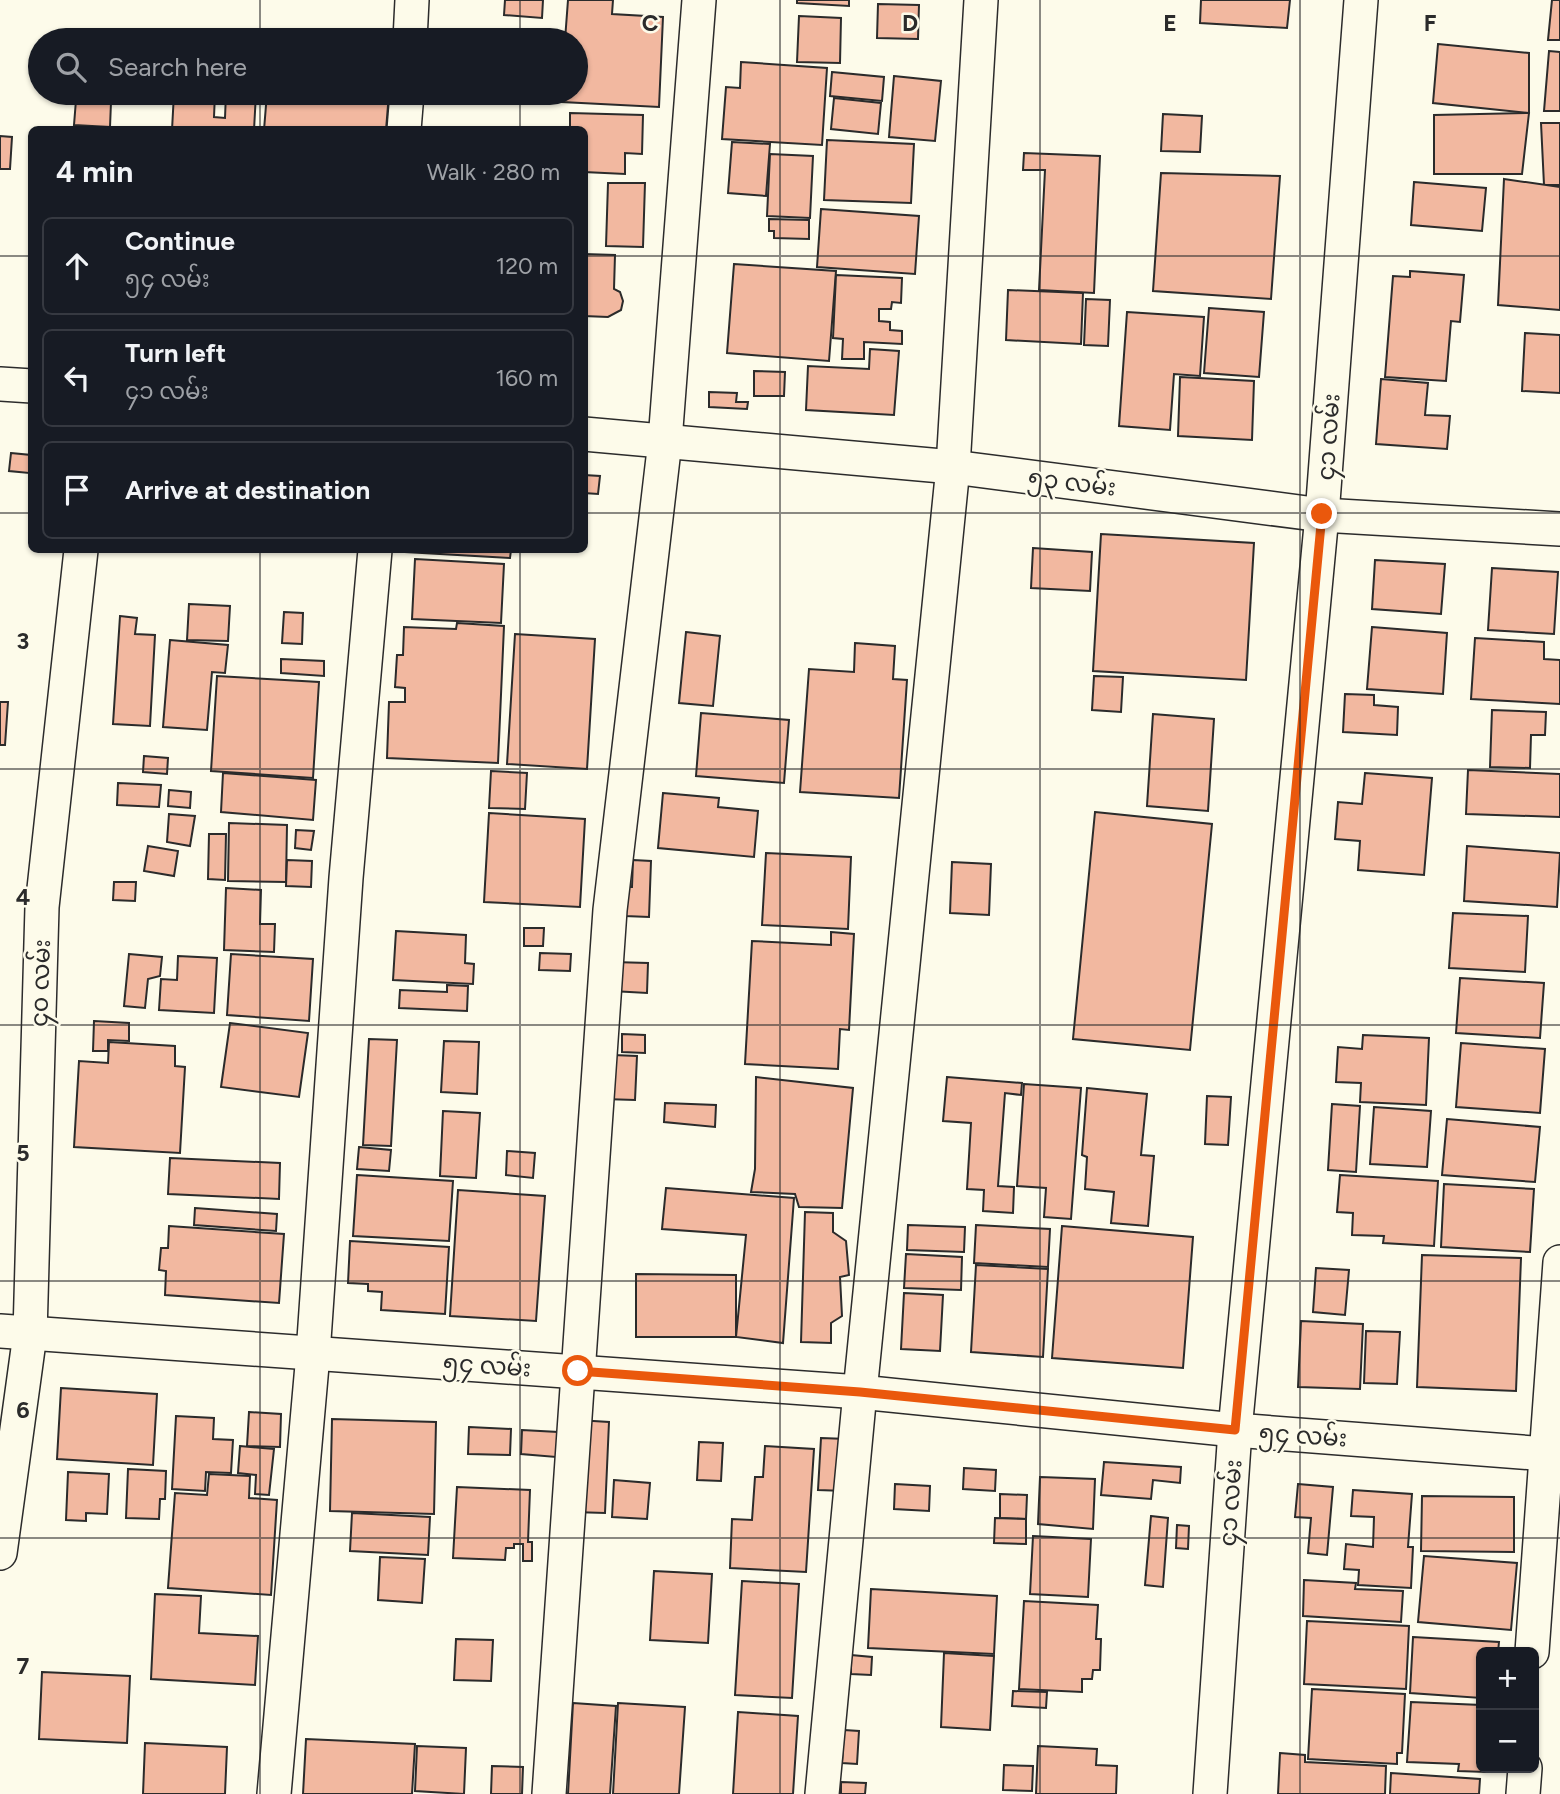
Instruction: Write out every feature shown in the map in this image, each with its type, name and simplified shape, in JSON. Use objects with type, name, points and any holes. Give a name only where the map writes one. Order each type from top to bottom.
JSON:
[{"type":"street","points":[[411,28],[412,0]]},
{"type":"street","points":[[549,1794],[610,910],[665,441],[699,0]]},
{"type":"street","points":[[822,1794],[953,467],[981,0]]},
{"type":"street","name":"၄၁ လမ်း","points":[[1210,1794],[1235,1430],[1322,514],[1361,0]]},
{"type":"street","points":[[404,126],[406,105]]},
{"type":"street","points":[[0,384],[28,386]]},
{"type":"street","name":"၅၃ လမ်း","points":[[588,434],[953,467],[1322,514],[1560,530]]},
{"type":"street","name":"၄၀ လမ်း","points":[[0,1553],[42,907],[81,553]]},
{"type":"street","points":[[274,1794],[313,1354],[346,878],[375,553]]},
{"type":"street","points":[[1533,1647],[1553,1455],[1560,1262]]},
{"type":"street","name":"၅၄ လမ်း","points":[[15,1333],[860,1392],[1235,1430],[1553,1455]]},
{"type":"street","points":[[1523,1794],[1524,1773]]},
{"type":"building","points":[[505,0],[543,0],[542,18],[504,15]]},
{"type":"building","points":[[568,0],[613,0],[612,14],[663,17],[659,107],[588,103],[588,28],[566,28]]},
{"type":"building","points":[[797,0],[849,0],[849,6],[797,3]]},
{"type":"building","points":[[1201,0],[1290,0],[1287,28],[1200,23]]},
{"type":"building","points":[[1552,0],[1560,0],[1560,40],[1548,40]]},
{"type":"building","points":[[878,4],[919,5],[918,39],[877,38]]},
{"type":"building","points":[[799,16],[841,18],[840,63],[797,62]]},
{"type":"building","points":[[1438,44],[1529,53],[1529,113],[1433,103]]},
{"type":"building","points":[[1549,51],[1560,52],[1560,111],[1544,111]]},
{"type":"building","points":[[741,62],[827,68],[822,145],[722,139],[726,87],[740,88]]},
{"type":"building","points":[[832,72],[884,77],[882,101],[830,96]]},
{"type":"building","points":[[894,76],[941,81],[935,141],[889,137]]},
{"type":"building","points":[[834,98],[881,103],[878,134],[831,129]]},
{"type":"building","points":[[76,105],[111,105],[110,126],[74,125]]},
{"type":"building","points":[[173,105],[214,105],[214,117],[225,118],[226,105],[255,105],[254,126],[172,126]]},
{"type":"building","points":[[266,105],[388,105],[386,126],[264,126]]},
{"type":"building","points":[[570,113],[643,115],[642,154],[625,153],[625,174],[588,172],[588,126],[570,126]]},
{"type":"building","points":[[1529,113],[1522,174],[1434,174],[1434,115]]},
{"type":"building","points":[[1163,114],[1202,116],[1200,152],[1161,151]]},
{"type":"building","points":[[1541,123],[1560,123],[1560,185],[1544,185]]},
{"type":"building","points":[[0,136],[12,137],[10,169],[0,169]]},
{"type":"building","points":[[827,140],[914,144],[911,203],[824,200]]},
{"type":"building","points":[[732,142],[770,144],[766,196],[728,193]]},
{"type":"building","points":[[1024,153],[1100,156],[1094,293],[1039,290],[1045,170],[1023,170]]},
{"type":"building","points":[[770,154],[813,156],[810,218],[767,216]]},
{"type":"building","points":[[1161,173],[1280,176],[1271,299],[1153,291]]},
{"type":"building","points":[[1504,179],[1560,187],[1560,310],[1498,305]]},
{"type":"building","points":[[1414,182],[1486,188],[1482,231],[1411,225]]},
{"type":"building","points":[[608,183],[645,183],[643,247],[606,246]]},
{"type":"building","points":[[821,209],[919,216],[915,274],[817,267]]},
{"type":"building","points":[[769,219],[809,220],[809,239],[774,238],[774,231],[769,231]]},
{"type":"building","points":[[588,254],[615,255],[614,289],[620,292],[623,301],[621,310],[608,317],[588,316]]},
{"type":"building","points":[[734,264],[836,271],[829,361],[727,353]]},
{"type":"building","points":[[1410,271],[1464,275],[1460,322],[1451,321],[1446,381],[1385,377],[1393,276],[1410,277]]},
{"type":"building","points":[[836,275],[902,278],[901,303],[892,302],[891,309],[879,309],[879,321],[890,322],[890,330],[902,331],[902,344],[864,342],[864,359],[842,359],[843,339],[833,338]]},
{"type":"building","points":[[1008,290],[1083,293],[1081,344],[1006,340]]},
{"type":"building","points":[[1086,299],[1110,300],[1108,346],[1084,345]]},
{"type":"building","points":[[1209,308],[1264,312],[1259,377],[1204,373]]},
{"type":"building","points":[[1127,312],[1204,317],[1200,376],[1174,374],[1170,430],[1119,426]]},
{"type":"building","points":[[1525,333],[1560,335],[1560,393],[1522,391]]},
{"type":"building","points":[[870,349],[899,351],[894,415],[806,410],[808,366],[869,369]]},
{"type":"building","points":[[754,371],[785,372],[784,396],[754,396]]},
{"type":"building","points":[[1180,377],[1254,381],[1252,440],[1178,436]]},
{"type":"building","points":[[1381,379],[1428,383],[1425,415],[1450,416],[1447,449],[1376,444]]},
{"type":"building","points":[[709,392],[737,393],[736,402],[748,402],[747,409],[709,407]]},
{"type":"building","points":[[11,453],[28,455],[28,473],[9,471]]},
{"type":"building","points":[[588,475],[600,476],[598,494],[588,493]]},
{"type":"building","points":[[1101,534],[1254,543],[1246,680],[1093,671]]},
{"type":"building","points":[[1033,548],[1092,552],[1090,591],[1031,588]]},
{"type":"building","points":[[423,553],[511,553],[510,558]]},
{"type":"building","points":[[415,559],[504,564],[501,623],[412,619]]},
{"type":"building","points":[[1375,560],[1445,564],[1441,614],[1372,609]]},
{"type":"building","points":[[1492,568],[1558,572],[1554,634],[1488,630]]},
{"type":"building","points":[[189,604],[230,606],[228,641],[187,640]]},
{"type":"building","points":[[284,612],[303,613],[302,644],[282,643]]},
{"type":"building","points":[[120,616],[137,618],[135,634],[155,635],[150,726],[113,724]]},
{"type":"building","points":[[457,623],[504,626],[498,763],[387,758],[389,702],[405,702],[405,688],[395,687],[397,655],[403,655],[404,627],[456,629]]},
{"type":"building","points":[[1372,627],[1447,633],[1443,694],[1367,689]]},
{"type":"building","points":[[686,632],[720,636],[713,706],[679,703]]},
{"type":"building","points":[[515,634],[595,639],[587,769],[507,764]]},
{"type":"building","points":[[1475,638],[1544,642],[1544,659],[1560,660],[1560,704],[1471,699]]},
{"type":"building","points":[[170,640],[228,645],[225,673],[212,672],[207,730],[163,727]]},
{"type":"building","points":[[855,643],[895,646],[893,679],[907,680],[899,798],[800,792],[809,669],[854,672]]},
{"type":"building","points":[[281,659],[324,661],[324,676],[281,673]]},
{"type":"building","points":[[217,676],[319,682],[313,778],[211,771]]},
{"type":"building","points":[[1094,676],[1123,677],[1121,712],[1092,710]]},
{"type":"building","points":[[1345,694],[1374,695],[1374,705],[1398,707],[1397,735],[1343,732]]},
{"type":"building","points":[[0,702],[8,702],[5,745],[0,745]]},
{"type":"building","points":[[1492,710],[1546,712],[1545,735],[1531,735],[1530,768],[1490,767]]},
{"type":"building","points":[[701,713],[789,720],[784,783],[696,776]]},
{"type":"building","points":[[1153,714],[1214,719],[1208,811],[1147,806]]},
{"type":"building","points":[[144,756],[168,758],[167,774],[143,772]]},
{"type":"building","points":[[1468,770],[1560,774],[1560,817],[1466,814]]},
{"type":"building","points":[[491,771],[527,773],[525,809],[489,808]]},
{"type":"building","points":[[223,773],[316,780],[313,820],[221,812]]},
{"type":"building","points":[[1365,773],[1432,778],[1424,875],[1358,870],[1360,841],[1335,839],[1338,802],[1362,804]]},
{"type":"building","points":[[118,783],[161,785],[159,807],[117,805]]},
{"type":"building","points":[[169,790],[191,792],[190,808],[168,806]]},
{"type":"building","points":[[663,793],[719,798],[718,807],[758,811],[754,857],[658,848]]},
{"type":"building","points":[[1095,812],[1212,824],[1190,1050],[1073,1039]]},
{"type":"building","points":[[489,813],[585,819],[580,907],[484,902]]},
{"type":"building","points":[[169,814],[195,816],[190,846],[167,842]]},
{"type":"building","points":[[229,823],[287,825],[286,882],[228,881]]},
{"type":"building","points":[[296,830],[314,831],[311,850],[295,848]]},
{"type":"building","points":[[209,834],[226,834],[225,880],[208,879]]},
{"type":"building","points":[[148,846],[178,851],[174,876],[144,871]]},
{"type":"building","points":[[1467,846],[1560,853],[1557,907],[1464,901]]},
{"type":"building","points":[[766,853],[851,857],[848,929],[762,925]]},
{"type":"building","points":[[287,860],[312,861],[311,887],[286,886]]},
{"type":"building","points":[[633,860],[651,861],[649,917],[625,916],[626,887],[632,887]]},
{"type":"building","points":[[952,862],[991,864],[989,915],[950,913]]},
{"type":"building","points":[[114,882],[136,882],[135,901],[113,900]]},
{"type":"building","points":[[226,888],[261,890],[260,924],[275,924],[274,952],[224,950]]},
{"type":"building","points":[[1453,913],[1528,916],[1525,972],[1449,968]]},
{"type":"building","points":[[524,928],[544,928],[543,946],[524,946]]},
{"type":"building","points":[[396,931],[466,935],[465,963],[474,964],[473,984],[393,980]]},
{"type":"building","points":[[831,932],[854,934],[849,1030],[840,1029],[838,1069],[745,1064],[752,941],[831,945]]},
{"type":"building","points":[[540,953],[571,954],[570,971],[539,970]]},
{"type":"building","points":[[129,954],[162,957],[160,976],[148,979],[145,1008],[124,1006]]},
{"type":"building","points":[[231,954],[313,959],[309,1021],[227,1015]]},
{"type":"building","points":[[178,956],[217,958],[214,1013],[159,1010],[161,979],[177,980]]},
{"type":"building","points":[[613,962],[648,963],[647,993],[612,991]]},
{"type":"building","points":[[1460,978],[1544,983],[1540,1038],[1456,1033]]},
{"type":"building","points":[[447,985],[468,986],[467,1011],[399,1008],[400,990],[447,992]]},
{"type":"building","points":[[94,1021],[129,1023],[129,1041],[108,1040],[108,1051],[93,1051]]},
{"type":"building","points":[[230,1023],[308,1033],[299,1097],[221,1087]]},
{"type":"building","points":[[622,1034],[645,1035],[645,1053],[622,1052]]},
{"type":"building","points":[[1363,1035],[1429,1038],[1426,1105],[1360,1102],[1361,1083],[1336,1082],[1338,1047],[1362,1049]]},
{"type":"building","points":[[369,1039],[397,1040],[391,1146],[363,1145]]},
{"type":"building","points":[[444,1041],[479,1042],[477,1094],[441,1092]]},
{"type":"building","points":[[109,1042],[175,1046],[175,1066],[185,1067],[180,1153],[74,1147],[79,1061],[108,1063]]},
{"type":"building","points":[[1461,1043],[1545,1049],[1540,1113],[1456,1107]]},
{"type":"building","points":[[613,1055],[637,1056],[635,1100],[604,1099]]},
{"type":"building","points":[[756,1077],[853,1088],[842,1208],[799,1207],[795,1194],[751,1192],[755,1169]]},
{"type":"building","points":[[947,1077],[1022,1083],[1021,1095],[1005,1093],[998,1186],[1014,1187],[1013,1213],[983,1211],[984,1190],[967,1189],[971,1123],[943,1121]]},
{"type":"building","points":[[1024,1084],[1081,1088],[1071,1219],[1044,1217],[1046,1188],[1017,1186]]},
{"type":"building","points":[[1087,1088],[1147,1094],[1141,1155],[1154,1156],[1148,1226],[1111,1223],[1114,1192],[1085,1189],[1087,1157],[1082,1155]]},
{"type":"building","points":[[1207,1096],[1231,1097],[1228,1145],[1205,1144]]},
{"type":"building","points":[[665,1103],[716,1105],[715,1127],[664,1122]]},
{"type":"building","points":[[1332,1104],[1360,1106],[1356,1172],[1328,1170]]},
{"type":"building","points":[[1374,1107],[1431,1111],[1427,1167],[1370,1164]]},
{"type":"building","points":[[443,1111],[480,1113],[476,1178],[440,1176]]},
{"type":"building","points":[[1447,1119],[1540,1127],[1535,1182],[1442,1175]]},
{"type":"building","points":[[359,1147],[391,1150],[389,1171],[357,1169]]},
{"type":"building","points":[[507,1151],[535,1153],[533,1178],[506,1175]]},
{"type":"building","points":[[170,1158],[280,1163],[279,1199],[168,1194]]},
{"type":"building","points":[[357,1175],[453,1181],[449,1241],[353,1236]]},
{"type":"building","points":[[1340,1175],[1438,1181],[1434,1246],[1383,1243],[1384,1236],[1352,1235],[1353,1213],[1337,1212]]},
{"type":"building","points":[[1444,1184],[1534,1189],[1530,1252],[1441,1247]]},
{"type":"building","points":[[666,1188],[794,1198],[783,1343],[736,1337],[746,1235],[662,1229]]},
{"type":"building","points":[[458,1190],[545,1196],[536,1321],[450,1316]]},
{"type":"building","points":[[195,1208],[277,1214],[276,1231],[194,1225]]},
{"type":"building","points":[[805,1212],[833,1213],[833,1232],[846,1241],[849,1275],[840,1277],[842,1316],[831,1323],[831,1343],[801,1342]]},
{"type":"building","points":[[908,1225],[965,1227],[964,1252],[907,1250]]},
{"type":"building","points":[[976,1225],[1050,1229],[1048,1267],[974,1263]]},
{"type":"building","points":[[169,1226],[284,1234],[279,1303],[165,1295],[166,1271],[159,1270],[161,1248],[168,1248]]},
{"type":"building","points":[[1062,1226],[1193,1237],[1183,1368],[1052,1358]]},
{"type":"building","points":[[350,1241],[449,1247],[445,1314],[381,1310],[382,1292],[368,1291],[368,1284],[348,1283]]},
{"type":"building","points":[[906,1254],[962,1257],[961,1290],[904,1288]]},
{"type":"building","points":[[1422,1255],[1521,1258],[1516,1391],[1417,1387]]},
{"type":"building","points":[[976,1265],[1048,1269],[1043,1357],[971,1352]]},
{"type":"building","points":[[1316,1268],[1349,1270],[1345,1315],[1313,1312]]},
{"type":"building","points":[[636,1274],[736,1275],[736,1337],[636,1337]]},
{"type":"building","points":[[904,1293],[943,1295],[940,1351],[901,1349]]},
{"type":"building","points":[[1301,1321],[1363,1324],[1360,1389],[1298,1387]]},
{"type":"building","points":[[1366,1331],[1400,1332],[1397,1384],[1364,1383]]},
{"type":"building","points":[[61,1388],[157,1394],[153,1465],[57,1459]]},
{"type":"building","points":[[249,1412],[281,1414],[280,1447],[247,1446]]},
{"type":"building","points":[[176,1416],[214,1418],[213,1439],[233,1440],[231,1473],[206,1472],[205,1491],[172,1489]]},
{"type":"building","points":[[332,1419],[436,1422],[434,1514],[330,1511]]},
{"type":"building","points":[[577,1420],[609,1422],[605,1513],[573,1512]]},
{"type":"building","points":[[469,1427],[511,1429],[510,1455],[468,1454]]},
{"type":"building","points":[[522,1430],[558,1432],[556,1457],[521,1454]]},
{"type":"building","points":[[821,1438],[847,1439],[845,1491],[818,1490]]},
{"type":"building","points":[[699,1442],[723,1443],[721,1481],[697,1480]]},
{"type":"building","points":[[240,1446],[274,1449],[269,1495],[255,1494],[256,1475],[238,1473]]},
{"type":"building","points":[[765,1446],[814,1449],[806,1572],[730,1568],[732,1519],[752,1520],[755,1477],[763,1477]]},
{"type":"building","points":[[1104,1462],[1181,1467],[1180,1483],[1153,1480],[1151,1499],[1101,1495]]},
{"type":"building","points":[[964,1468],[996,1470],[995,1491],[963,1489]]},
{"type":"building","points":[[128,1469],[166,1471],[165,1499],[160,1499],[159,1519],[126,1518]]},
{"type":"building","points":[[68,1472],[109,1474],[107,1514],[86,1513],[86,1521],[66,1520]]},
{"type":"building","points":[[209,1474],[250,1476],[249,1498],[277,1500],[271,1595],[168,1588],[175,1493],[207,1495]]},
{"type":"building","points":[[1040,1477],[1095,1479],[1093,1529],[1038,1524]]},
{"type":"building","points":[[614,1480],[650,1483],[647,1519],[612,1517]]},
{"type":"building","points":[[895,1484],[930,1486],[929,1511],[894,1509]]},
{"type":"building","points":[[1298,1484],[1333,1487],[1327,1555],[1308,1553],[1311,1518],[1295,1517]]},
{"type":"building","points":[[457,1487],[530,1490],[528,1542],[532,1542],[532,1561],[523,1561],[523,1544],[506,1548],[505,1560],[453,1558]]},
{"type":"building","points":[[1353,1490],[1412,1494],[1408,1547],[1413,1547],[1411,1588],[1358,1585],[1359,1570],[1344,1569],[1346,1544],[1373,1547],[1374,1517],[1351,1516]]},
{"type":"building","points":[[1000,1494],[1027,1495],[1026,1519],[1000,1518]]},
{"type":"building","points":[[1422,1496],[1514,1497],[1514,1552],[1421,1551]]},
{"type":"building","points":[[352,1513],[430,1517],[428,1555],[350,1551]]},
{"type":"building","points":[[1151,1516],[1168,1518],[1163,1587],[1145,1585]]},
{"type":"building","points":[[995,1518],[1026,1519],[1026,1544],[994,1543]]},
{"type":"building","points":[[1177,1525],[1189,1526],[1188,1549],[1176,1548]]},
{"type":"building","points":[[1033,1536],[1091,1539],[1088,1597],[1030,1594]]},
{"type":"building","points":[[1424,1556],[1517,1563],[1511,1630],[1418,1622]]},
{"type":"building","points":[[380,1557],[425,1559],[422,1603],[378,1600]]},
{"type":"building","points":[[654,1571],[712,1574],[708,1643],[650,1640]]},
{"type":"building","points":[[1304,1580],[1356,1583],[1355,1589],[1403,1591],[1401,1622],[1303,1616]]},
{"type":"building","points":[[742,1581],[799,1584],[792,1698],[735,1695]]},
{"type":"building","points":[[871,1589],[997,1596],[994,1654],[868,1648]]},
{"type":"building","points":[[155,1594],[201,1596],[199,1633],[258,1636],[255,1685],[151,1679]]},
{"type":"building","points":[[1024,1601],[1098,1605],[1096,1639],[1101,1639],[1100,1670],[1093,1670],[1092,1679],[1082,1679],[1082,1692],[1019,1689]]},
{"type":"building","points":[[1307,1621],[1409,1626],[1406,1689],[1304,1684]]},
{"type":"building","points":[[1413,1637],[1499,1642],[1498,1647],[1476,1647],[1476,1698],[1410,1693]]},
{"type":"building","points":[[456,1639],[493,1640],[491,1681],[454,1680]]},
{"type":"building","points":[[944,1653],[994,1656],[990,1730],[941,1727]]},
{"type":"building","points":[[851,1655],[872,1657],[871,1675],[851,1674]]},
{"type":"building","points":[[42,1672],[130,1676],[127,1743],[39,1739]]},
{"type":"building","points":[[1312,1689],[1405,1694],[1402,1753],[1397,1753],[1397,1764],[1308,1759]]},
{"type":"building","points":[[1013,1691],[1047,1692],[1046,1708],[1012,1706]]},
{"type":"building","points":[[1411,1702],[1476,1705],[1476,1772],[1458,1771],[1459,1764],[1407,1762]]},
{"type":"building","points":[[573,1703],[616,1706],[610,1794],[568,1794]]},
{"type":"building","points":[[618,1703],[685,1707],[679,1794],[613,1794]]},
{"type":"building","points":[[738,1712],[798,1716],[793,1794],[733,1794]]},
{"type":"building","points":[[844,1730],[859,1731],[857,1764],[842,1763]]},
{"type":"building","points":[[306,1739],[415,1744],[412,1794],[303,1794]]},
{"type":"building","points":[[145,1743],[227,1747],[225,1794],[143,1794]]},
{"type":"building","points":[[417,1746],[466,1748],[464,1794],[415,1791]]},
{"type":"building","points":[[1038,1746],[1097,1749],[1096,1765],[1117,1766],[1116,1794],[1036,1794]]},
{"type":"building","points":[[1280,1753],[1305,1755],[1305,1762],[1386,1766],[1385,1794],[1278,1794]]},
{"type":"building","points":[[1004,1765],[1033,1766],[1032,1791],[1003,1790]]},
{"type":"building","points":[[492,1766],[523,1767],[522,1794],[491,1794]]},
{"type":"building","points":[[1391,1773],[1480,1779],[1479,1794],[1390,1794]]},
{"type":"building","points":[[841,1782],[866,1783],[865,1794],[841,1794]]},
{"type":"route","points":[[578,1371],[860,1392],[1235,1430],[1322,514]]}]
